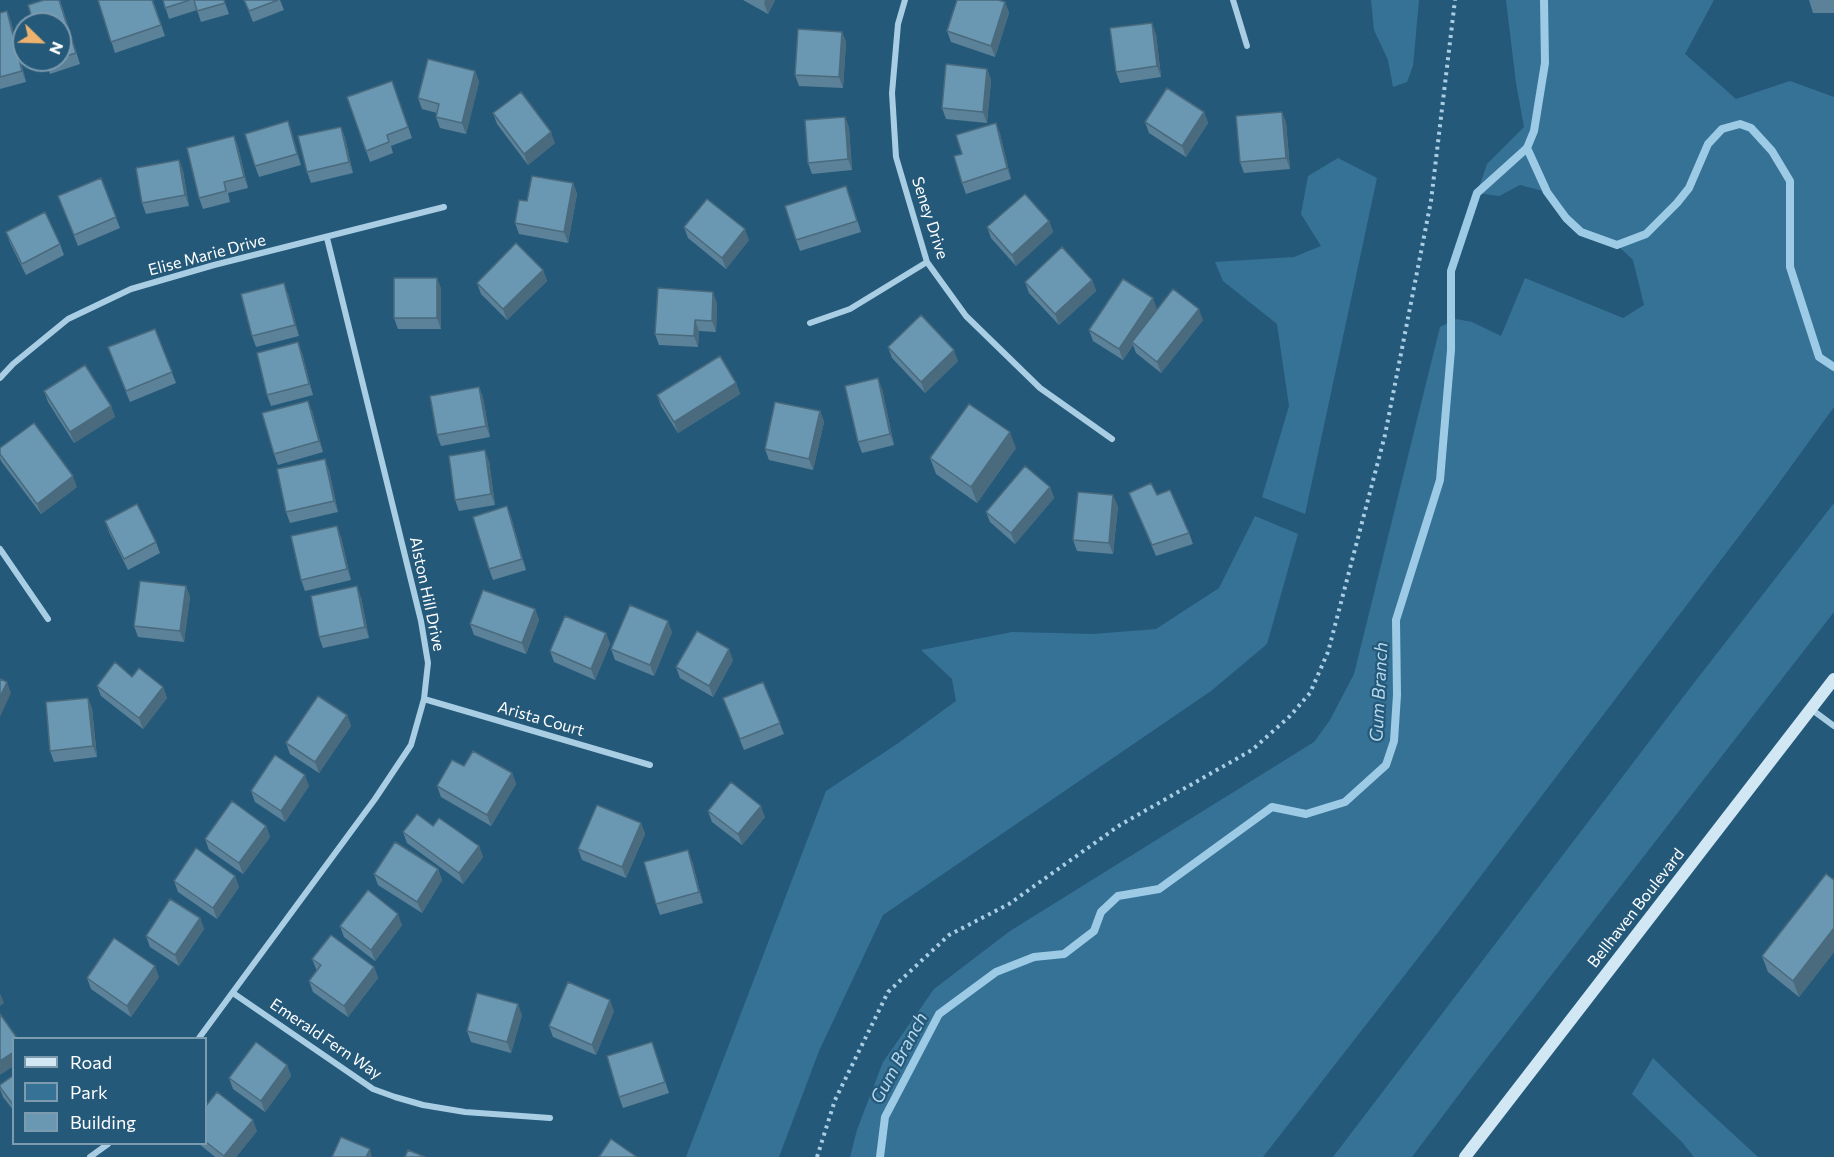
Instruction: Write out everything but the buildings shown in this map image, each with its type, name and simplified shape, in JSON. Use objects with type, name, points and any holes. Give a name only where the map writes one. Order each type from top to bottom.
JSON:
[{"type":"main road","name":"Bellhaven Boulevard","points":[[1465,1157],[1834,679]]},
{"type":"street","name":"Seney Drive","points":[[905,0],[898,24],[892,93],[896,157],[927,262],[966,316],[1040,388],[1113,439]]},
{"type":"street","points":[[1233,0],[1247,46]]},
{"type":"street","name":"Elise Marie Drive","points":[[0,378],[13,364],[68,320],[131,289],[214,265],[444,207]]},
{"type":"street","name":"Alston Hill Drive","points":[[200,1037],[375,799],[411,746],[424,699],[428,663],[421,621],[327,238]]},
{"type":"street","points":[[810,323],[850,309],[927,262]]},
{"type":"street","points":[[0,549],[48,619]]},
{"type":"street","name":"Arista Court","points":[[424,699],[650,765]]},
{"type":"street","points":[[1811,709],[1834,726]]},
{"type":"street","name":"Emerald Fern Way","points":[[233,993],[373,1089],[433,1107],[465,1112],[550,1118]]},
{"type":"street","points":[[90,1157],[105,1145]]},
{"type":"path","points":[[817,1157],[835,1100],[888,992],[950,935],[1009,904],[1120,825],[1252,750],[1290,717],[1310,693],[1328,652],[1386,435],[1431,201],[1455,0]]},
{"type":"green space","points":[[1371,0],[1419,0],[1413,66],[1407,82],[1393,87],[1388,60],[1374,30]]},
{"type":"green space","points":[[1506,0],[1714,0],[1685,54],[1736,99],[1790,81],[1834,97],[1834,407],[1771,494],[1439,931],[1263,1157],[850,1157],[857,1130],[883,1062],[934,989],[1010,931],[1314,742],[1330,720],[1354,674],[1440,327],[1456,319],[1472,322],[1501,336],[1525,278],[1623,318],[1644,305],[1633,260],[1617,245],[1581,232],[1566,218],[1547,192],[1520,185],[1499,196],[1477,193],[1487,164],[1524,127]]},
{"type":"green space","points":[[1338,158],[1377,178],[1305,514],[1262,497],[1289,406],[1277,324],[1223,281],[1215,262],[1294,257],[1321,246],[1301,214],[1308,176]]},
{"type":"green space","points":[[1834,503],[1834,612],[1412,1157],[1333,1157],[1690,688]]},
{"type":"green space","points":[[1255,516],[1298,534],[1267,644],[1211,691],[883,915],[819,1051],[779,1157],[686,1157],[826,791],[956,701],[952,679],[921,650],[1012,632],[1093,634],[1156,629],[1219,588]]},
{"type":"green space","points":[[1653,1058],[1758,1157],[1694,1157],[1682,1142],[1632,1094]]},
{"type":"waterway","name":"Gum Branch","points":[[880,1157],[885,1117],[939,1014],[996,972],[1034,957],[1064,954],[1094,931],[1101,912],[1118,896],[1159,889],[1272,807],[1306,814],[1345,802],[1386,765],[1394,741],[1397,695],[1396,620],[1440,480],[1451,350],[1451,271],[1477,193],[1527,148],[1534,131],[1545,63],[1544,0]]},
{"type":"waterway","points":[[1527,148],[1547,192],[1566,218],[1581,232],[1617,245],[1646,234],[1677,203],[1689,188],[1708,144],[1722,129],[1740,124],[1751,128],[1772,151],[1790,181],[1790,267],[1819,357],[1834,367]]}]
